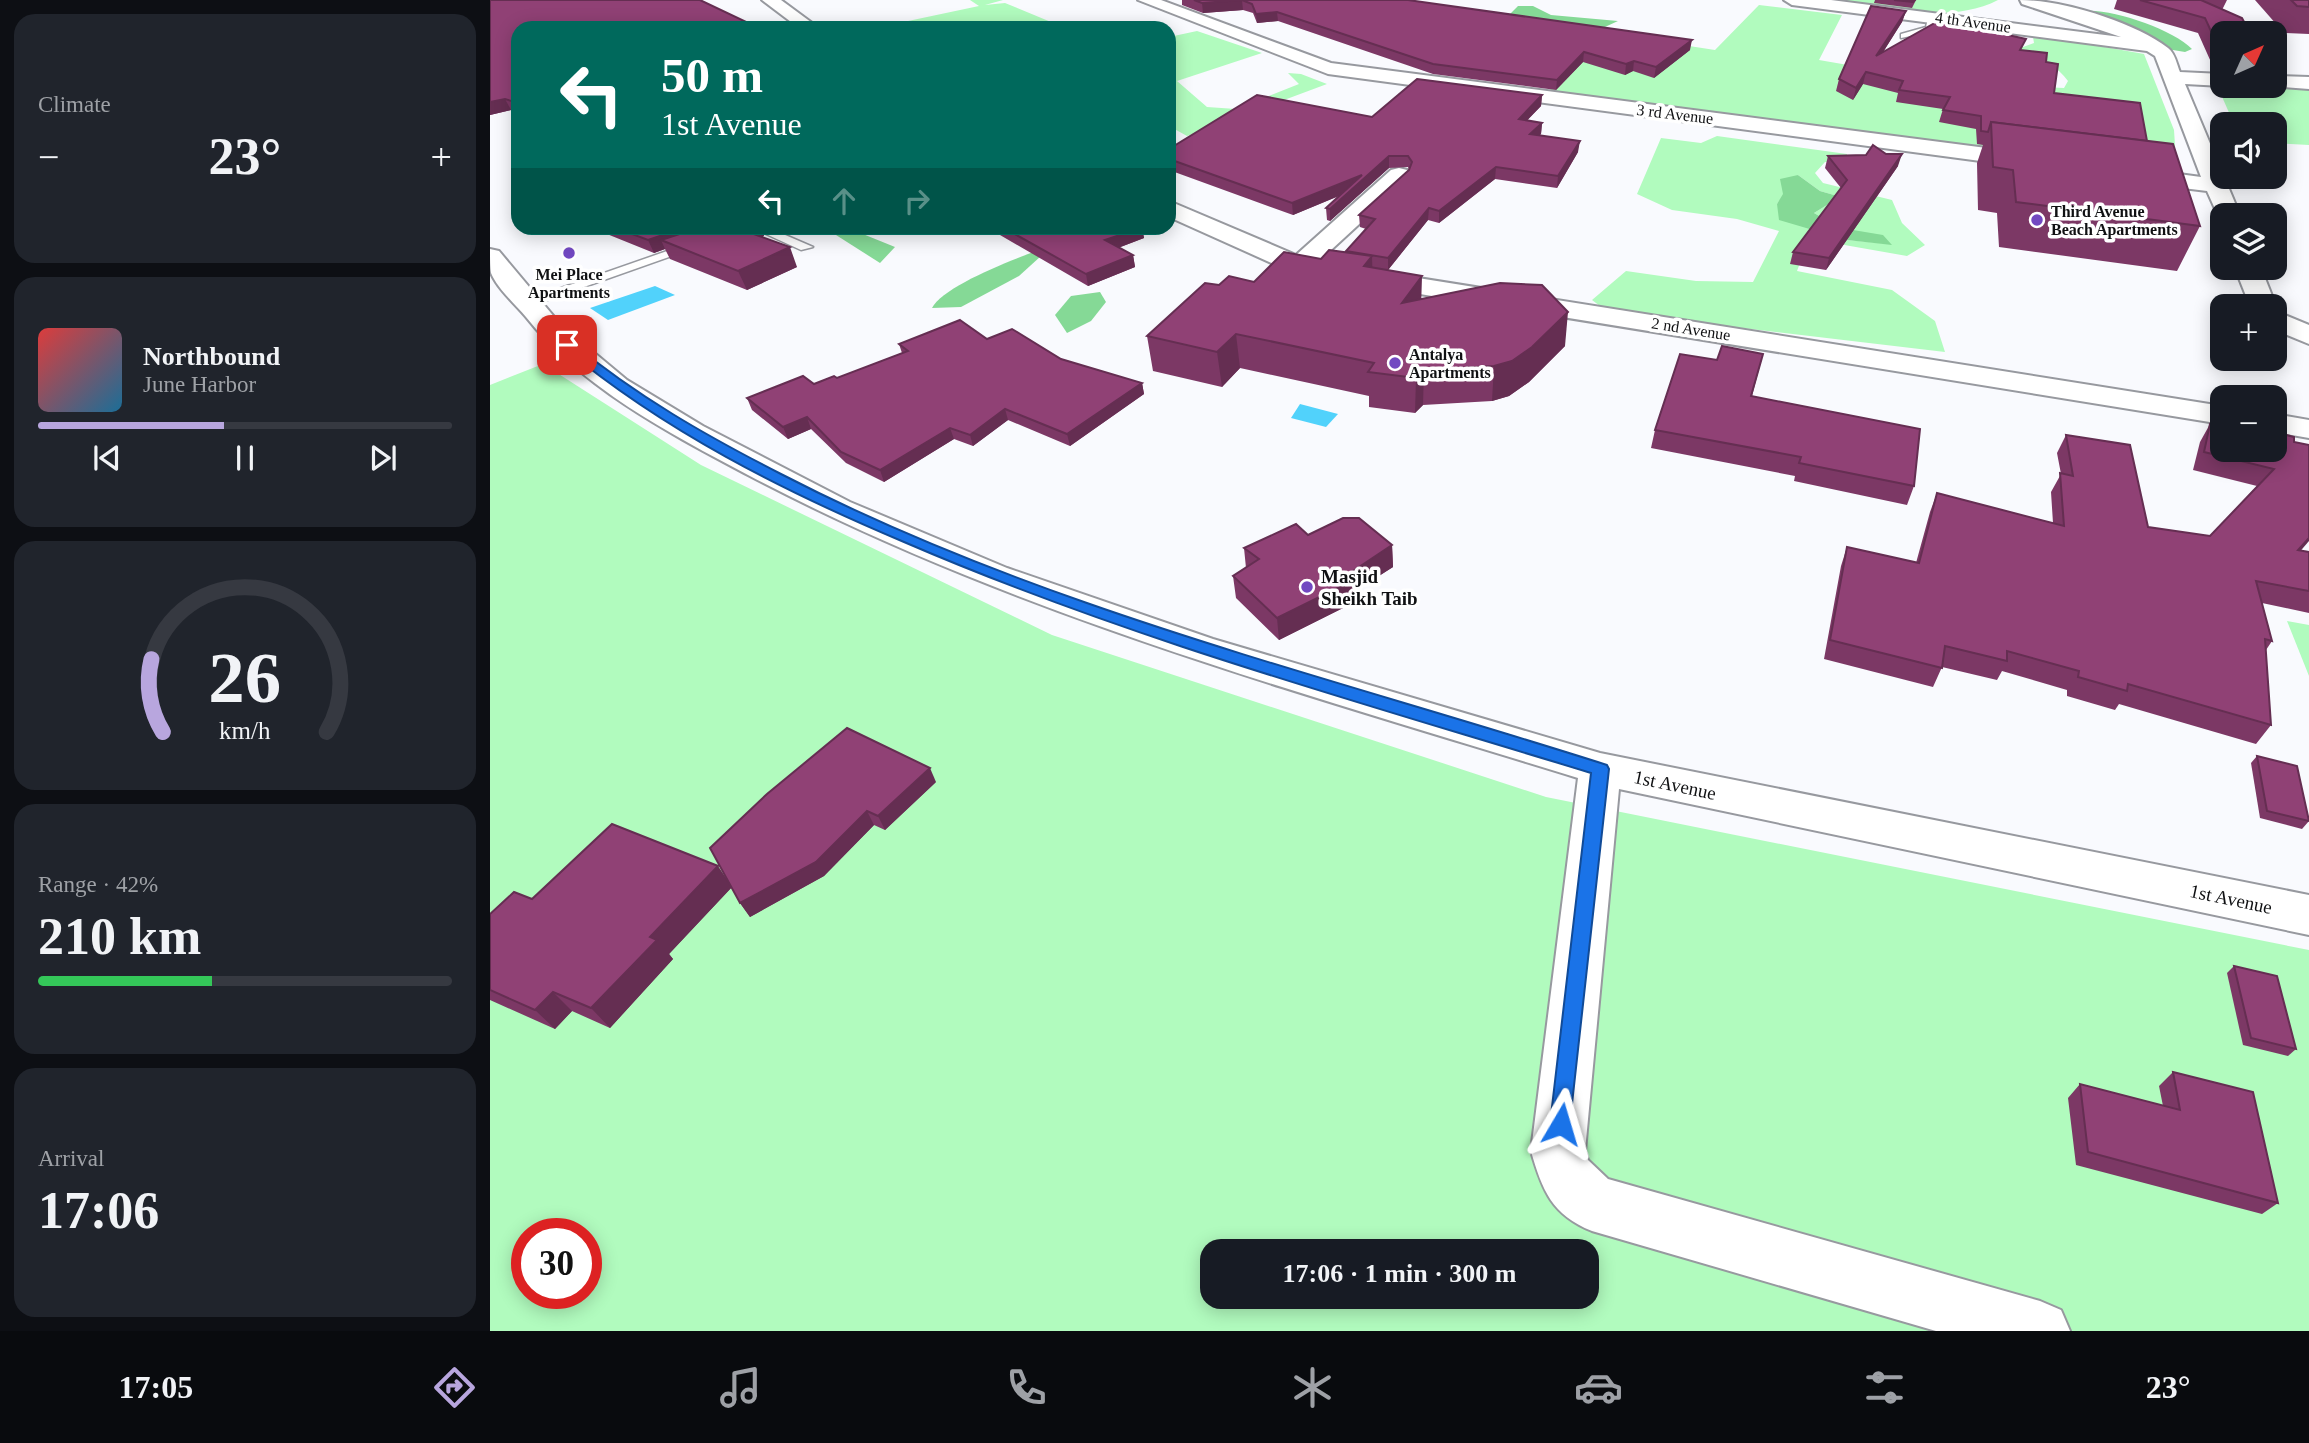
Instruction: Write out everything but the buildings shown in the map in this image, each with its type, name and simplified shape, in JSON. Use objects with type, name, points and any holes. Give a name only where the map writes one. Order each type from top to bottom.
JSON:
[{"type":"street","points":[[770,0],[800,21]]},
{"type":"street","name":"3 rd Avenue","points":[[1146,0],[1328,68],[2051,164]]},
{"type":"street","name":"4 th Avenue","points":[[1792,0],[1952,18],[2154,47]]},
{"type":"street","points":[[2068,0],[2095,1]]},
{"type":"street","points":[[2022,1],[2117,29],[2154,47],[2169,60],[2210,170]]},
{"type":"street","points":[[2163,3],[2186,2],[2227,21]]},
{"type":"street","points":[[1952,18],[1992,10]]},
{"type":"street","points":[[2175,78],[2210,79]]},
{"type":"street","points":[[2287,82],[2309,83]]},
{"type":"street","points":[[2119,173],[2210,185]]},
{"type":"street","points":[[1300,265],[1399,175]]},
{"type":"street","name":"2 nd Avenue","points":[[1176,211],[1300,265],[2210,413]]},
{"type":"street","name":"1st Avenue","points":[[490,256],[551,331],[617,386],[692,433],[838,509],[995,576],[1200,648],[1600,769],[2309,915]]},
{"type":"street","points":[[2287,324],[2309,336]]},
{"type":"street","points":[[2287,425],[2309,429]]},
{"type":"street","points":[[1600,769],[1558,1151],[1566,1177],[1592,1203],[2040,1331]]},
{"type":"lane","points":[[1904,36],[1931,29],[1932,16]]},
{"type":"lane","points":[[528,302],[724,235]]},
{"type":"lane","points":[[776,235],[806,247]]},
{"type":"green space","points":[[970,0],[1003,0],[985,5],[1005,3],[1049,21],[908,21],[979,6]]},
{"type":"green space","points":[[1815,0],[1998,0],[1978,8],[1933,13],[1884,10]]},
{"type":"green space","points":[[1759,5],[1842,15],[1819,60],[1952,83],[2064,88],[2068,81],[2041,59],[2020,53],[1984,49],[2023,47],[2034,43],[2033,37],[2004,29],[2144,54],[2174,130],[2177,176],[1548,92],[1605,33],[1715,50]]},
{"type":"green space","points":[[1518,6],[1533,6],[1551,15],[1618,21],[1570,43],[1507,17]]},
{"type":"green space","points":[[2086,11],[2112,13],[2142,22],[2171,35],[2192,49],[2185,52],[2167,49],[2157,40]]},
{"type":"green space","points":[[1197,31],[1262,53],[1177,81],[1207,107],[1236,109],[1299,84],[1288,73],[1301,74],[1327,84],[1187,136],[1176,130],[1176,36]]},
{"type":"green space","points":[[2287,86],[2309,86],[2309,145],[2287,144],[2287,112],[2229,112],[2223,98],[2287,98]]},
{"type":"green space","points":[[1717,136],[1847,154],[1846,161],[1825,162],[1815,173],[1823,183],[1892,200],[1902,223],[1925,245],[1907,256],[1816,240],[1806,247],[1797,271],[1892,290],[1935,321],[1945,352],[1608,312],[1592,300],[1626,271],[1696,281],[1753,282],[1779,231],[1737,219],[1672,210],[1637,194],[1661,138],[1701,143]],"holes":[[[1798,175],[1820,191],[1851,200],[1835,200],[1814,213],[1841,228],[1891,244],[1847,240],[1777,204]]]},
{"type":"green space","points":[[1798,175],[1820,191],[1855,201],[1835,200],[1814,213],[1841,228],[1883,235],[1892,245],[1847,240],[1779,220],[1777,204],[1783,194],[1780,179]]},
{"type":"green space","points":[[836,235],[865,235],[895,247],[880,263]]},
{"type":"green space","points":[[1052,246],[1019,276],[961,307],[932,308],[939,299],[968,280]]},
{"type":"green space","points":[[1100,292],[1106,302],[1091,321],[1067,333],[1055,315],[1071,296]]},
{"type":"green space","points":[[543,364],[701,465],[1052,635],[1546,797],[2309,950],[2309,1331],[490,1331],[490,385]]},
{"type":"green space","points":[[2287,621],[2309,625],[2309,676]]},
{"type":"water","points":[[655,286],[675,295],[608,320],[590,308]]},
{"type":"water","points":[[1300,404],[1338,414],[1326,427],[1291,418]]},
{"type":"place","name":"Third Avenue Beach Apartments","points":[[2037,220]]},
{"type":"place","name":"Mei Place Apartments","points":[[569,253]]},
{"type":"place","name":"Antalya Apartments","points":[[1395,363]]},
{"type":"place","name":"Masjid Sheikh Taib","points":[[1307,587]]},
{"type":"route","points":[[567,345],[617,386],[692,433],[838,509],[995,576],[1200,648],[1600,769],[1561,1124]]}]
